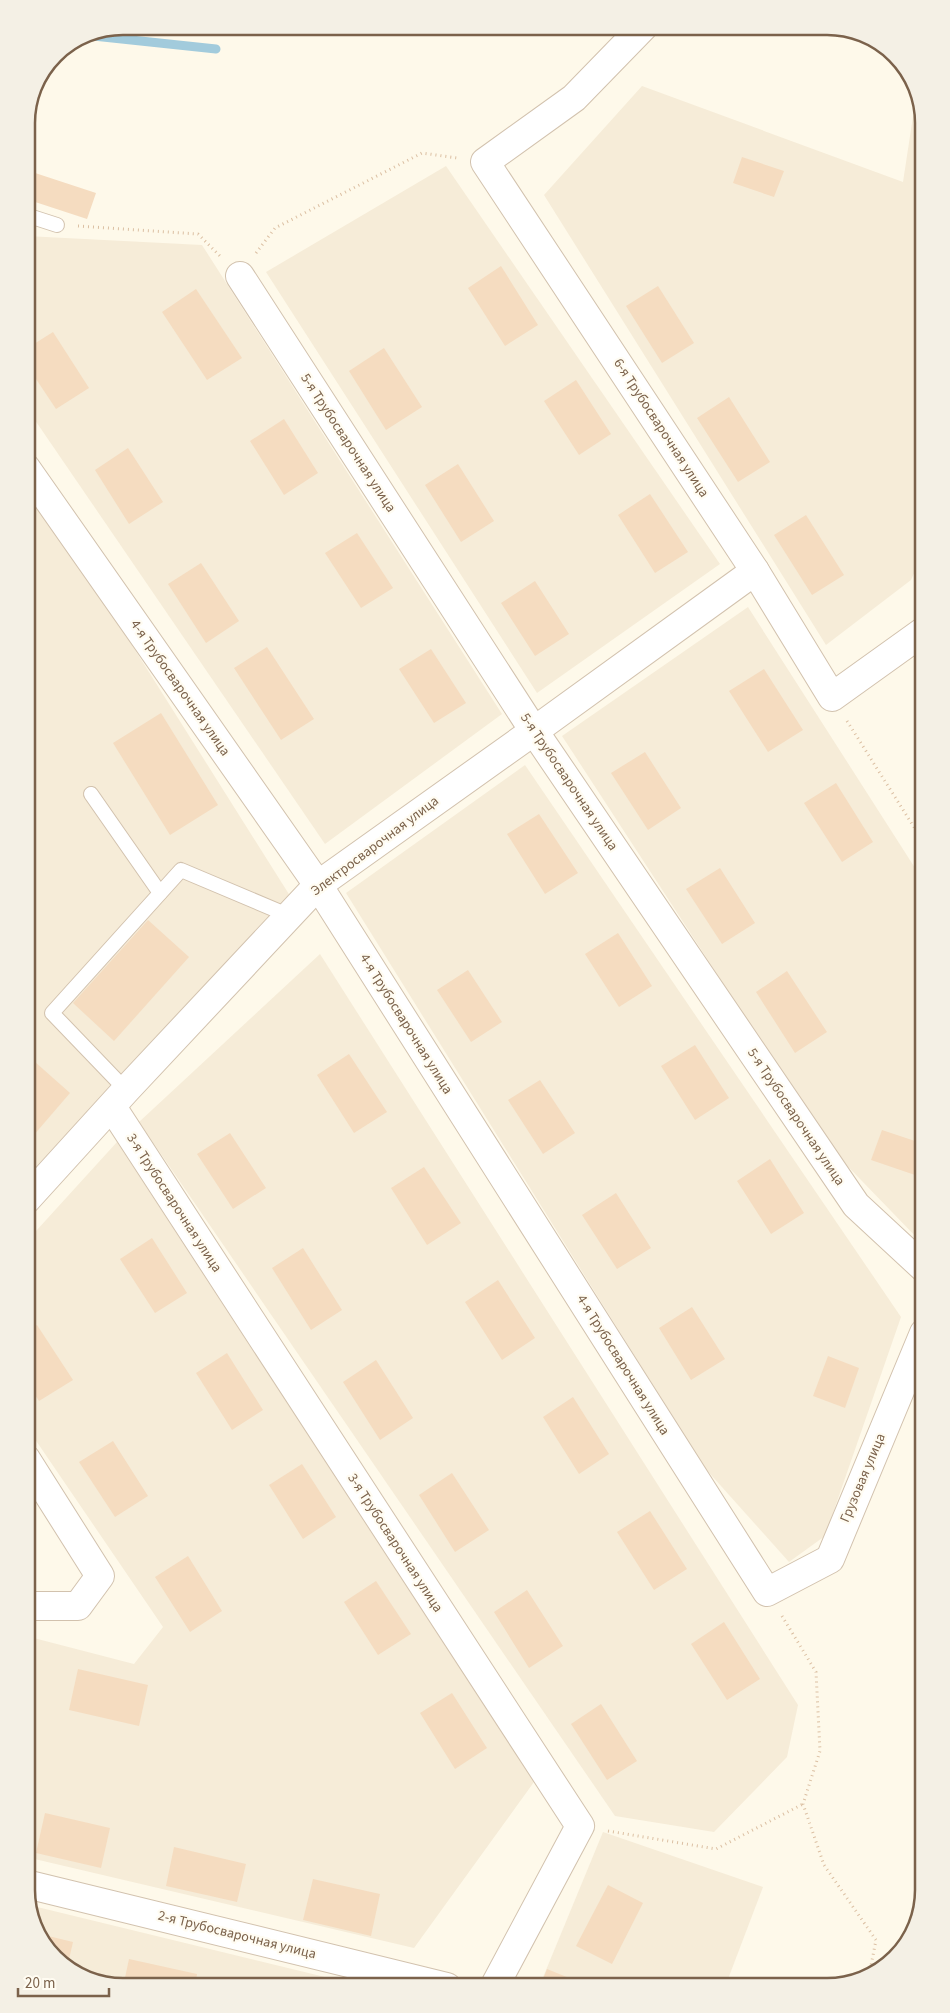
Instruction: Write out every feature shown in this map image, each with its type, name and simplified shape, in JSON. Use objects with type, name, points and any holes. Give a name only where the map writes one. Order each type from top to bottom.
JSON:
[{"type":"street","points":[[484,162],[574,98],[635,35]]},
{"type":"street","name":"6-я Трубосварочная улица","points":[[484,162],[755,571],[832,697]]},
{"type":"street","name":"5-я Трубосварочная улица","points":[[240,276],[534,731],[856,1206],[915,1260]]},
{"type":"street","name":"4-я Трубосварочная улица","points":[[35,481],[318,885],[767,1592]]},
{"type":"street","name":"Электросварочная улица","points":[[35,1190],[318,885],[755,571]]},
{"type":"street","points":[[832,697],[915,638]]},
{"type":"street","name":"3-я Трубосварочная улица","points":[[119,1099],[580,1826]]},
{"type":"street","name":"Грузовая улица","points":[[767,1592],[830,1559],[915,1355]]},
{"type":"street","points":[[35,1473],[100,1576],[78,1606],[35,1606]]},
{"type":"street","points":[[499,1978],[580,1826]]},
{"type":"street","name":"2-я Трубосварочная улица","points":[[35,1886],[410,1978]]},
{"type":"lane","points":[[35,218],[57,225]]},
{"type":"lane","points":[[91,794],[160,893]]},
{"type":"lane","points":[[119,1099],[52,1012],[181,870],[290,916]]},
{"type":"path","points":[[57,225],[198,234],[240,276],[275,228],[422,153],[484,162]]},
{"type":"path","points":[[832,697],[915,829]]},
{"type":"path","points":[[767,1592],[816,1672],[820,1750],[804,1804],[824,1865],[876,1940],[870,1966]]},
{"type":"path","points":[[580,1826],[716,1850],[804,1804]]},
{"type":"shaded area","points":[[642,86],[903,182],[914,111],[915,571],[911,580],[826,645],[544,195]]},
{"type":"shaded area","points":[[446,166],[720,564],[537,693],[266,272]]},
{"type":"shaded area","points":[[35,236],[202,245],[502,714],[325,844],[35,420]]},
{"type":"shaded area","points":[[35,491],[292,899],[35,1173]]},
{"type":"shaded area","points":[[748,607],[915,868],[915,1236],[831,1149],[562,736]]},
{"type":"shaded area","points":[[525,765],[901,1317],[825,1536],[789,1562],[704,1467],[346,893]]},
{"type":"shaded area","points":[[320,954],[798,1705],[787,1757],[714,1832],[615,1816],[139,1122]]},
{"type":"shaded area","points":[[117,1142],[534,1782],[414,1948],[35,1859],[35,1638],[134,1664],[163,1627],[35,1439],[35,1232]]},
{"type":"shaded area","points":[[603,1832],[763,1887],[728,1978],[543,1978]]},
{"type":"shaded area","points":[[37,1907],[329,1978],[117,1978],[106,1976],[84,1969],[74,1963],[53,1944],[42,1924]]},
{"type":"building","points":[[742,157],[784,171],[774,197],[733,183]]},
{"type":"building","points":[[35,173],[96,193],[87,219],[35,202]]},
{"type":"building","points":[[501,266],[538,325],[505,346],[468,288]]},
{"type":"building","points":[[658,286],[694,343],[662,363],[626,306]]},
{"type":"building","points":[[196,289],[242,358],[207,380],[162,312]]},
{"type":"building","points":[[53,332],[89,388],[56,409],[35,378],[35,343]]},
{"type":"building","points":[[384,348],[422,407],[386,430],[349,371]]},
{"type":"building","points":[[576,380],[611,434],[579,455],[544,401]]},
{"type":"building","points":[[729,397],[770,462],[738,482],[697,418]]},
{"type":"building","points":[[284,419],[318,473],[284,495],[250,441]]},
{"type":"building","points":[[128,448],[163,502],[129,524],[95,470]]},
{"type":"building","points":[[458,464],[494,521],[461,542],[425,485]]},
{"type":"building","points":[[650,494],[688,552],[655,573],[618,515]]},
{"type":"building","points":[[806,515],[844,575],[812,595],[774,535]]},
{"type":"building","points":[[357,533],[393,588],[361,608],[325,553]]},
{"type":"building","points":[[201,563],[239,621],[206,643],[168,584]]},
{"type":"building","points":[[535,581],[569,634],[535,656],[501,603]]},
{"type":"building","points":[[267,647],[314,719],[281,740],[234,668]]},
{"type":"building","points":[[431,649],[466,703],[434,723],[399,669]]},
{"type":"building","points":[[764,669],[803,730],[768,752],[729,691]]},
{"type":"building","points":[[161,713],[218,805],[170,835],[113,743]]},
{"type":"building","points":[[645,752],[681,808],[648,830],[611,773]]},
{"type":"building","points":[[836,783],[873,842],[842,862],[804,803]]},
{"type":"building","points":[[539,814],[578,873],[545,894],[507,834]]},
{"type":"building","points":[[720,868],[755,923],[722,944],[686,889]]},
{"type":"building","points":[[148,920],[189,957],[114,1041],[73,1003]]},
{"type":"building","points":[[618,933],[652,986],[619,1007],[585,954]]},
{"type":"building","points":[[468,970],[502,1022],[471,1042],[437,990]]},
{"type":"building","points":[[787,971],[827,1032],[795,1053],[756,992]]},
{"type":"building","points":[[695,1045],[729,1098],[695,1120],[661,1066]]},
{"type":"building","points":[[349,1054],[387,1112],[354,1133],[317,1075]]},
{"type":"building","points":[[35,1062],[70,1093],[35,1134]]},
{"type":"building","points":[[540,1080],[575,1133],[543,1154],[508,1100]]},
{"type":"building","points":[[882,1130],[915,1141],[915,1175],[871,1160]]},
{"type":"building","points":[[230,1133],[266,1188],[233,1209],[197,1154]]},
{"type":"building","points":[[770,1159],[804,1213],[771,1234],[737,1181]]},
{"type":"building","points":[[424,1167],[461,1223],[427,1245],[391,1188]]},
{"type":"building","points":[[616,1193],[651,1248],[617,1269],[582,1215]]},
{"type":"building","points":[[152,1238],[187,1293],[155,1313],[120,1259]]},
{"type":"building","points":[[303,1248],[342,1310],[311,1330],[272,1268]]},
{"type":"building","points":[[498,1280],[535,1338],[502,1360],[465,1302]]},
{"type":"building","points":[[692,1307],[725,1359],[691,1380],[659,1328]]},
{"type":"building","points":[[37,1325],[73,1380],[39,1401],[35,1395],[35,1326]]},
{"type":"building","points":[[227,1353],[263,1410],[232,1430],[196,1373]]},
{"type":"building","points":[[828,1356],[859,1368],[845,1408],[813,1396]]},
{"type":"building","points":[[376,1360],[413,1418],[380,1440],[343,1382]]},
{"type":"building","points":[[573,1397],[609,1454],[579,1474],[543,1417]]},
{"type":"building","points":[[113,1441],[148,1496],[115,1517],[79,1462]]},
{"type":"building","points":[[302,1464],[336,1517],[303,1539],[269,1485]]},
{"type":"building","points":[[452,1473],[489,1530],[455,1552],[419,1495]]},
{"type":"building","points":[[650,1511],[687,1569],[654,1590],[617,1532]]},
{"type":"building","points":[[188,1556],[222,1611],[190,1632],[155,1577]]},
{"type":"building","points":[[376,1581],[411,1634],[378,1655],[344,1602]]},
{"type":"building","points":[[527,1590],[563,1646],[529,1668],[494,1612]]},
{"type":"building","points":[[724,1622],[760,1679],[727,1700],[691,1644]]},
{"type":"building","points":[[78,1669],[148,1685],[139,1726],[69,1710]]},
{"type":"building","points":[[452,1693],[487,1748],[455,1769],[420,1713]]},
{"type":"building","points":[[601,1704],[637,1761],[607,1780],[571,1724]]},
{"type":"building","points":[[45,1813],[110,1828],[101,1868],[36,1853]]},
{"type":"building","points":[[174,1847],[246,1864],[237,1902],[166,1886]]},
{"type":"building","points":[[313,1879],[380,1894],[371,1936],[303,1920]]},
{"type":"building","points":[[608,1885],[643,1903],[612,1964],[576,1946]]},
{"type":"building","points":[[48,1936],[73,1942],[69,1959],[53,1944]]},
{"type":"building","points":[[129,1959],[197,1974],[196,1978],[125,1978]]},
{"type":"building","points":[[547,1969],[569,1978],[544,1978]]},
{"type":"waterway","points":[[105,37],[216,49]]}]
